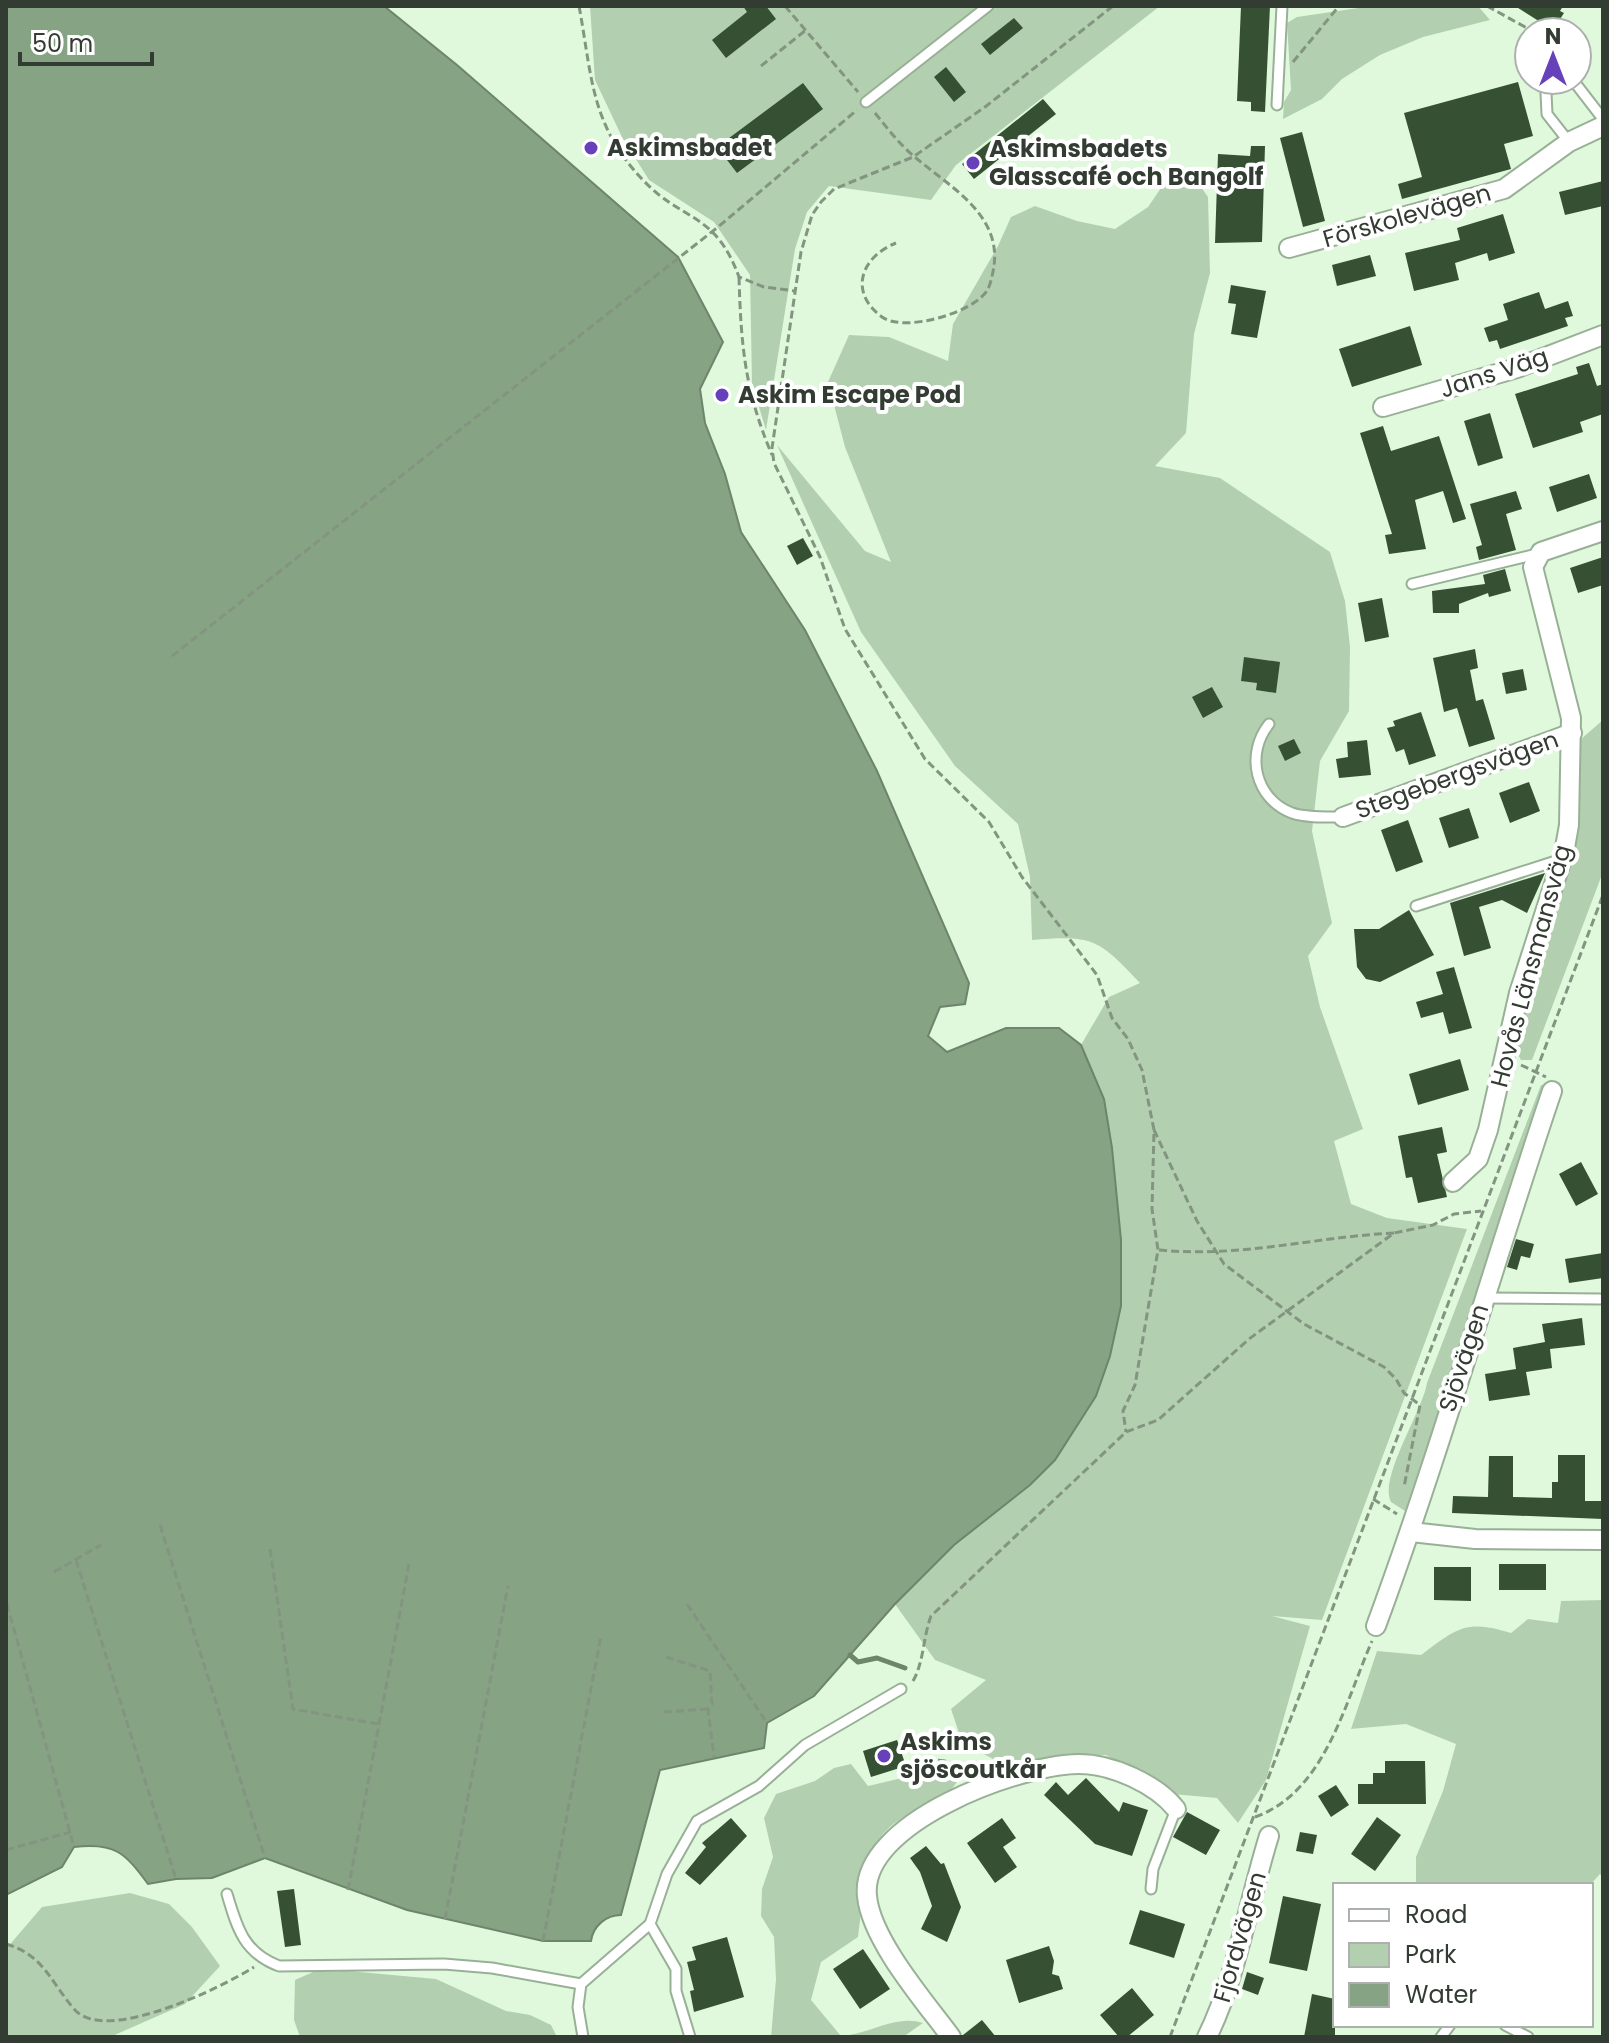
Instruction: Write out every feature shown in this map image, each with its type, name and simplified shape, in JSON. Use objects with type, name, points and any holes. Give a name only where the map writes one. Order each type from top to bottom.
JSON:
[{"type":"street","name":"Förskolevägen","points":[[1289,248],[1504,189],[1569,142],[1603,126]]},
{"type":"street","name":"Jans Väg","points":[[1383,407],[1517,368],[1603,335]]},
{"type":"street","points":[[1541,552],[1603,531]]},
{"type":"street","name":"Hovås Länsmansväg","points":[[1453,1182],[1478,1159],[1519,993],[1562,859],[1569,825],[1572,733],[1568,702],[1534,578],[1533,567],[1541,552]]},
{"type":"street","name":"Stegebergsvägen","points":[[1343,817],[1572,733]]},
{"type":"street","name":"Sjövägen","points":[[1376,1626],[1552,1091]]},
{"type":"street","points":[[1410,1524],[1475,1539],[1603,1540]]},
{"type":"street","points":[[951,2037],[883,1937],[869,1910],[867,1882],[878,1854],[911,1826],[986,1784],[1079,1764],[1147,1784],[1167,1798],[1176,1809]]},
{"type":"street","name":"Fjordvägen","points":[[1207,2037],[1226,1994],[1231,1964],[1269,1836]]},
{"type":"lane","points":[[866,102],[988,6]]},
{"type":"lane","points":[[1277,105],[1282,6]]},
{"type":"lane","points":[[1569,142],[1547,114],[1546,93],[1552,87],[1559,83],[1576,84],[1603,119]]},
{"type":"lane","points":[[1412,584],[1541,552]]},
{"type":"lane","points":[[1269,724],[1261,734],[1255,760],[1256,775],[1265,791],[1279,806],[1293,814],[1343,817]]},
{"type":"lane","points":[[1416,906],[1562,859]]},
{"type":"lane","points":[[1484,1298],[1600,1299]]},
{"type":"lane","points":[[583,2037],[578,2007],[581,1984],[650,1924],[671,1865],[697,1821],[759,1786],[805,1745],[901,1689]]},
{"type":"lane","points":[[1151,1889],[1156,1860],[1176,1809]]},
{"type":"lane","points":[[227,1894],[243,1940],[264,1961],[291,1968],[380,1963],[492,1968],[581,1984]]},
{"type":"lane","points":[[650,1924],[676,1969],[676,1991],[690,2037]]},
{"type":"lane","points":[[1509,2027],[1528,2037]]},
{"type":"path","points":[[579,6],[593,96],[613,141],[644,182],[707,225],[732,258],[739,277],[740,337],[752,407],[820,557],[845,629],[925,759],[989,822],[1022,877],[1097,975],[1112,1018],[1128,1039],[1142,1070],[1154,1130],[1152,1209],[1158,1250],[1135,1385],[1123,1411],[1126,1432]]},
{"type":"path","points":[[785,6],[913,157],[976,208],[992,232],[994,264],[987,291],[967,306],[939,319],[902,323],[883,317],[862,292],[862,276],[868,261],[882,249],[896,243]]},
{"type":"path","points":[[774,459],[775,425],[805,234],[821,202],[834,189],[913,157],[985,107],[1113,6]]},
{"type":"path","points":[[1278,80],[1339,6]]},
{"type":"path","points":[[1487,6],[1513,20]]},
{"type":"path","points":[[761,66],[806,30]]},
{"type":"path","points":[[172,656],[718,227],[866,102]]},
{"type":"path","points":[[739,277],[755,285],[795,291]]},
{"type":"path","points":[[1170,2037],[1603,895]]},
{"type":"path","points":[[1503,1058],[1550,1080],[1552,1091]]},
{"type":"path","points":[[1154,1130],[1224,1264],[1304,1324],[1384,1367],[1404,1393],[1420,1405],[1404,1488],[1410,1524]]},
{"type":"path","points":[[1158,1250],[1245,1252],[1394,1233],[1433,1225],[1454,1214],[1481,1211]]},
{"type":"path","points":[[901,1689],[913,1681],[919,1671],[922,1640],[931,1616],[1126,1432],[1158,1420],[1249,1339],[1394,1233]]},
{"type":"path","points":[[1373,1499],[1410,1524]]},
{"type":"path","points":[[160,1525],[265,1858]]},
{"type":"path","points":[[54,1572],[101,1545]]},
{"type":"path","points":[[270,1549],[293,1709],[378,1724]]},
{"type":"path","points":[[76,1560],[176,1879]]},
{"type":"path","points":[[348,1890],[409,1564]]},
{"type":"path","points":[[445,1919],[508,1586]]},
{"type":"path","points":[[7,1604],[74,1847]]},
{"type":"path","points":[[687,1604],[767,1723]]},
{"type":"path","points":[[1255,1817],[1278,1809],[1313,1776],[1376,1626]]},
{"type":"path","points":[[543,1941],[601,1636]]},
{"type":"path","points":[[666,1657],[710,1671],[712,1704],[708,1709],[714,1757]]},
{"type":"path","points":[[664,1712],[708,1709]]},
{"type":"path","points":[[926,1759],[960,1767],[986,1784]]},
{"type":"path","points":[[6,1850],[71,1832]]},
{"type":"path","points":[[6,1944],[35,1957],[78,2015],[107,2023],[135,2020],[161,2011],[243,1974],[264,1961]]},
{"type":"green space","points":[[590,6],[1160,6],[956,165],[931,200],[829,186],[807,212],[795,249],[766,430],[752,384],[750,275],[714,222],[649,180],[622,137],[595,80]]},
{"type":"green space","points":[[1372,6],[1478,6],[1490,20],[1423,37],[1380,55],[1342,79],[1322,99],[1283,119],[1284,102],[1291,90],[1287,23],[1297,17]]},
{"type":"green space","points":[[1192,174],[1208,197],[1210,273],[1194,334],[1186,433],[1155,466],[1220,478],[1330,552],[1345,601],[1350,647],[1349,711],[1320,761],[1312,831],[1332,923],[1308,956],[1320,1007],[1363,1129],[1334,1141],[1351,1204],[1387,1218],[1467,1229],[1322,1620],[1272,1616],[1310,1626],[1266,1780],[1238,1823],[1217,1798],[1172,1794],[1106,1755],[1081,1755],[1013,1770],[962,1742],[951,1709],[986,1680],[935,1660],[895,1604],[954,1545],[1031,1485],[1055,1460],[1096,1396],[1110,1356],[1121,1240],[1104,1099],[1081,1045],[1109,997],[1140,983],[1114,957],[1094,943],[1069,938],[1032,940],[1030,877],[1018,824],[955,766],[861,632],[777,445],[865,551],[891,562],[845,447],[828,382],[849,335],[889,337],[948,361],[953,324],[1011,217],[1035,206],[1077,221],[1115,229],[1148,207],[1163,185]]},
{"type":"green space","points":[[1603,720],[1603,872],[1532,1060],[1521,1060],[1513,1046],[1573,856],[1578,826],[1581,739]]},
{"type":"green space","points":[[1541,1085],[1547,1085],[1408,1513],[1391,1502],[1389,1491],[1396,1461]]},
{"type":"green space","points":[[1603,1600],[1603,1878],[1600,1874],[1592,1883],[1416,1883],[1416,1857],[1443,1791],[1456,1744],[1406,1724],[1351,1729],[1377,1651],[1421,1655],[1453,1632],[1463,1629],[1483,1627],[1511,1633],[1528,1619],[1558,1623],[1561,1601]]},
{"type":"green space","points":[[851,1764],[868,1786],[902,1778],[962,1775],[941,1801],[907,1815],[879,1839],[866,1868],[858,1937],[821,1962],[811,2000],[841,2036],[903,2021],[923,2023],[903,2037],[771,2037],[776,1979],[774,1937],[761,1916],[762,1889],[773,1857],[764,1818],[776,1794],[815,1781],[834,1768]]},
{"type":"green space","points":[[130,1893],[169,1904],[192,1927],[220,1966],[185,2004],[110,2037],[6,2037],[6,1949],[42,1907]]},
{"type":"green space","points":[[349,1971],[436,1979],[506,2011],[530,2015],[551,2025],[557,2037],[300,2037],[294,2020],[295,1980],[313,1972]]},
{"type":"water","points":[[6,6],[384,6],[457,65],[678,257],[723,342],[700,389],[705,423],[725,474],[741,532],[805,630],[877,771],[969,983],[965,1004],[940,1007],[928,1036],[947,1052],[1006,1028],[1059,1028],[1081,1045],[1104,1099],[1121,1240],[1121,1306],[1110,1356],[1096,1396],[1055,1460],[1030,1485],[954,1545],[895,1604],[814,1696],[767,1723],[764,1748],[660,1770],[621,1915],[601,1922],[591,1941],[543,1941],[407,1910],[265,1858],[212,1878],[148,1884],[118,1852],[100,1846],[74,1847],[62,1867],[6,1895]]},
{"type":"building","points":[[743,6],[766,6],[776,19],[726,58],[712,40],[747,12]]},
{"type":"building","points":[[1241,6],[1270,6],[1265,112],[1251,111],[1251,102],[1237,101]]},
{"type":"building","points":[[1515,6],[1563,6],[1560,11],[1564,13],[1562,16],[1531,16]]},
{"type":"building","points":[[1014,18],[1023,28],[990,55],[981,44]]},
{"type":"building","points":[[946,67],[966,92],[954,102],[934,77]]},
{"type":"building","points":[[803,83],[823,109],[737,173],[717,147]]},
{"type":"building","points":[[1513,83],[1513,96],[1522,96],[1533,136],[1504,144],[1511,169],[1402,199],[1398,184],[1422,177],[1404,113]]},
{"type":"building","points":[[1043,99],[1056,114],[974,179],[962,164]]},
{"type":"building","points":[[1302,132],[1325,221],[1303,227],[1280,138]]},
{"type":"building","points":[[1251,146],[1265,146],[1262,242],[1215,243],[1218,154],[1250,156]]},
{"type":"building","points":[[1603,181],[1603,206],[1565,215],[1559,192]]},
{"type":"building","points":[[1503,214],[1515,253],[1489,261],[1487,253],[1455,263],[1459,280],[1414,291],[1405,253],[1460,240],[1457,228]]},
{"type":"building","points":[[1370,255],[1376,276],[1337,286],[1332,265]]},
{"type":"building","points":[[1231,285],[1266,291],[1257,338],[1231,334],[1236,304],[1228,303]]},
{"type":"building","points":[[1539,292],[1545,309],[1568,301],[1573,316],[1565,318],[1568,326],[1500,349],[1497,340],[1489,342],[1484,328],[1508,320],[1503,304]]},
{"type":"building","points":[[1410,326],[1422,365],[1352,387],[1339,349]]},
{"type":"building","points":[[1589,363],[1597,386],[1603,384],[1603,414],[1580,422],[1583,432],[1533,448],[1515,394],[1578,374],[1576,367]]},
{"type":"building","points":[[1490,413],[1503,458],[1478,466],[1464,421]]},
{"type":"building","points":[[1383,426],[1391,451],[1439,436],[1466,519],[1453,523],[1443,491],[1415,500],[1426,549],[1389,554],[1385,535],[1392,534],[1360,433]]},
{"type":"building","points":[[1589,474],[1597,498],[1557,512],[1549,487]]},
{"type":"building","points":[[1516,491],[1522,509],[1506,514],[1516,550],[1479,560],[1476,547],[1482,545],[1470,504]]},
{"type":"building","points":[[803,538],[813,556],[797,565],[787,546]]},
{"type":"building","points":[[1603,557],[1603,585],[1578,593],[1570,568]]},
{"type":"building","points":[[1505,569],[1511,591],[1489,597],[1488,593],[1459,604],[1459,613],[1433,613],[1432,591],[1485,584],[1483,575]]},
{"type":"building","points":[[1382,598],[1389,637],[1365,642],[1358,603]]},
{"type":"building","points":[[1475,649],[1478,668],[1470,670],[1476,701],[1483,699],[1495,739],[1469,747],[1457,708],[1444,712],[1433,658]]},
{"type":"building","points":[[1244,657],[1280,662],[1276,693],[1256,690],[1257,683],[1241,681]]},
{"type":"building","points":[[1523,669],[1527,690],[1506,694],[1502,673]]},
{"type":"building","points":[[1212,687],[1223,707],[1203,718],[1192,697]]},
{"type":"building","points":[[1421,712],[1436,756],[1409,765],[1404,749],[1396,752],[1387,728],[1395,726],[1393,721]]},
{"type":"building","points":[[1294,739],[1301,753],[1285,761],[1278,746]]},
{"type":"building","points":[[1367,740],[1371,775],[1339,778],[1336,759],[1348,757],[1347,742]]},
{"type":"building","points":[[1529,782],[1540,811],[1510,823],[1499,793]]},
{"type":"building","points":[[1469,808],[1479,838],[1449,848],[1439,818]]},
{"type":"building","points":[[1408,820],[1423,862],[1396,872],[1381,830]]},
{"type":"building","points":[[1545,873],[1527,913],[1502,900],[1479,907],[1491,948],[1464,956],[1450,903]]},
{"type":"building","points":[[1409,910],[1434,955],[1380,982],[1366,979],[1357,967],[1354,929],[1379,929]]},
{"type":"building","points":[[1454,967],[1472,1028],[1449,1034],[1443,1012],[1421,1018],[1416,1002],[1443,994],[1436,972]]},
{"type":"building","points":[[1460,1059],[1469,1090],[1418,1105],[1409,1074]]},
{"type":"building","points":[[1442,1127],[1447,1152],[1437,1154],[1447,1197],[1418,1203],[1412,1177],[1406,1178],[1398,1136]]},
{"type":"building","points":[[1581,1162],[1598,1194],[1576,1206],[1559,1174]]},
{"type":"building","points":[[1516,1239],[1534,1244],[1530,1258],[1521,1256],[1517,1270],[1507,1267]]},
{"type":"building","points":[[1603,1253],[1603,1278],[1569,1283],[1565,1259]]},
{"type":"building","points":[[1582,1318],[1585,1345],[1550,1349],[1552,1368],[1526,1372],[1530,1395],[1489,1401],[1485,1374],[1516,1369],[1513,1348],[1545,1342],[1542,1324]]},
{"type":"building","points":[[1558,1455],[1585,1455],[1585,1501],[1603,1501],[1603,1519],[1452,1513],[1453,1496],[1488,1497],[1489,1456],[1513,1456],[1513,1497],[1552,1498],[1552,1482],[1558,1482]]},
{"type":"building","points":[[1499,1564],[1546,1564],[1546,1590],[1499,1590]]},
{"type":"building","points":[[1434,1567],[1471,1567],[1471,1601],[1434,1600]]},
{"type":"building","points":[[897,1740],[906,1766],[871,1777],[863,1751]]},
{"type":"building","points":[[1385,1761],[1425,1761],[1426,1804],[1358,1804],[1358,1784],[1373,1784],[1373,1773],[1385,1773]]},
{"type":"building","points":[[1086,1778],[1119,1812],[1123,1802],[1148,1810],[1132,1856],[1095,1844],[1044,1795],[1056,1782],[1068,1795]]},
{"type":"building","points":[[1336,1785],[1349,1805],[1331,1817],[1318,1796]]},
{"type":"building","points":[[1187,1812],[1220,1830],[1206,1855],[1173,1837]]},
{"type":"building","points":[[1377,1817],[1401,1835],[1375,1871],[1351,1854]]},
{"type":"building","points":[[731,1818],[747,1836],[700,1885],[685,1873],[706,1847],[702,1843]]},
{"type":"building","points":[[1002,1818],[1016,1838],[1003,1847],[1017,1867],[995,1883],[967,1843]]},
{"type":"building","points":[[1300,1832],[1317,1835],[1313,1854],[1296,1851]]},
{"type":"building","points":[[926,1846],[941,1864],[944,1863],[961,1907],[947,1942],[921,1929],[932,1906],[920,1872],[910,1858]]},
{"type":"building","points":[[294,1889],[301,1945],[285,1947],[277,1891]]},
{"type":"building","points":[[1283,1896],[1321,1904],[1307,1971],[1269,1963]]},
{"type":"building","points":[[1140,1910],[1185,1924],[1174,1958],[1129,1944]]},
{"type":"building","points":[[727,1937],[744,1997],[694,2012],[690,1991],[694,1990],[687,1962],[696,1960],[692,1947]]},
{"type":"building","points":[[1049,1946],[1054,1961],[1052,1974],[1059,1976],[1063,1989],[1019,2003],[1006,1960]]},
{"type":"building","points":[[863,1949],[890,1989],[860,2009],[833,1969]]},
{"type":"building","points":[[1247,1972],[1264,1978],[1258,1995],[1242,1989]]},
{"type":"building","points":[[1132,1988],[1154,2015],[1127,2037],[1119,2037],[1100,2015]]},
{"type":"building","points":[[1312,1994],[1333,1999],[1335,2037],[1304,2037]]},
{"type":"building","points":[[982,2020],[996,2037],[963,2037],[963,2035]]},
{"type":"waterway","points":[[850,1655],[858,1662],[877,1658],[905,1668]]},
{"type":"place","name":"Askimsbadet","points":[[591,148]]},
{"type":"place","name":"Askimsbadets Glasscafé och Bangolf","points":[[973,163]]},
{"type":"place","name":"Askim Escape Pod","points":[[722,395]]},
{"type":"place","name":"Askims sjöscoutkår","points":[[884,1756]]}]
